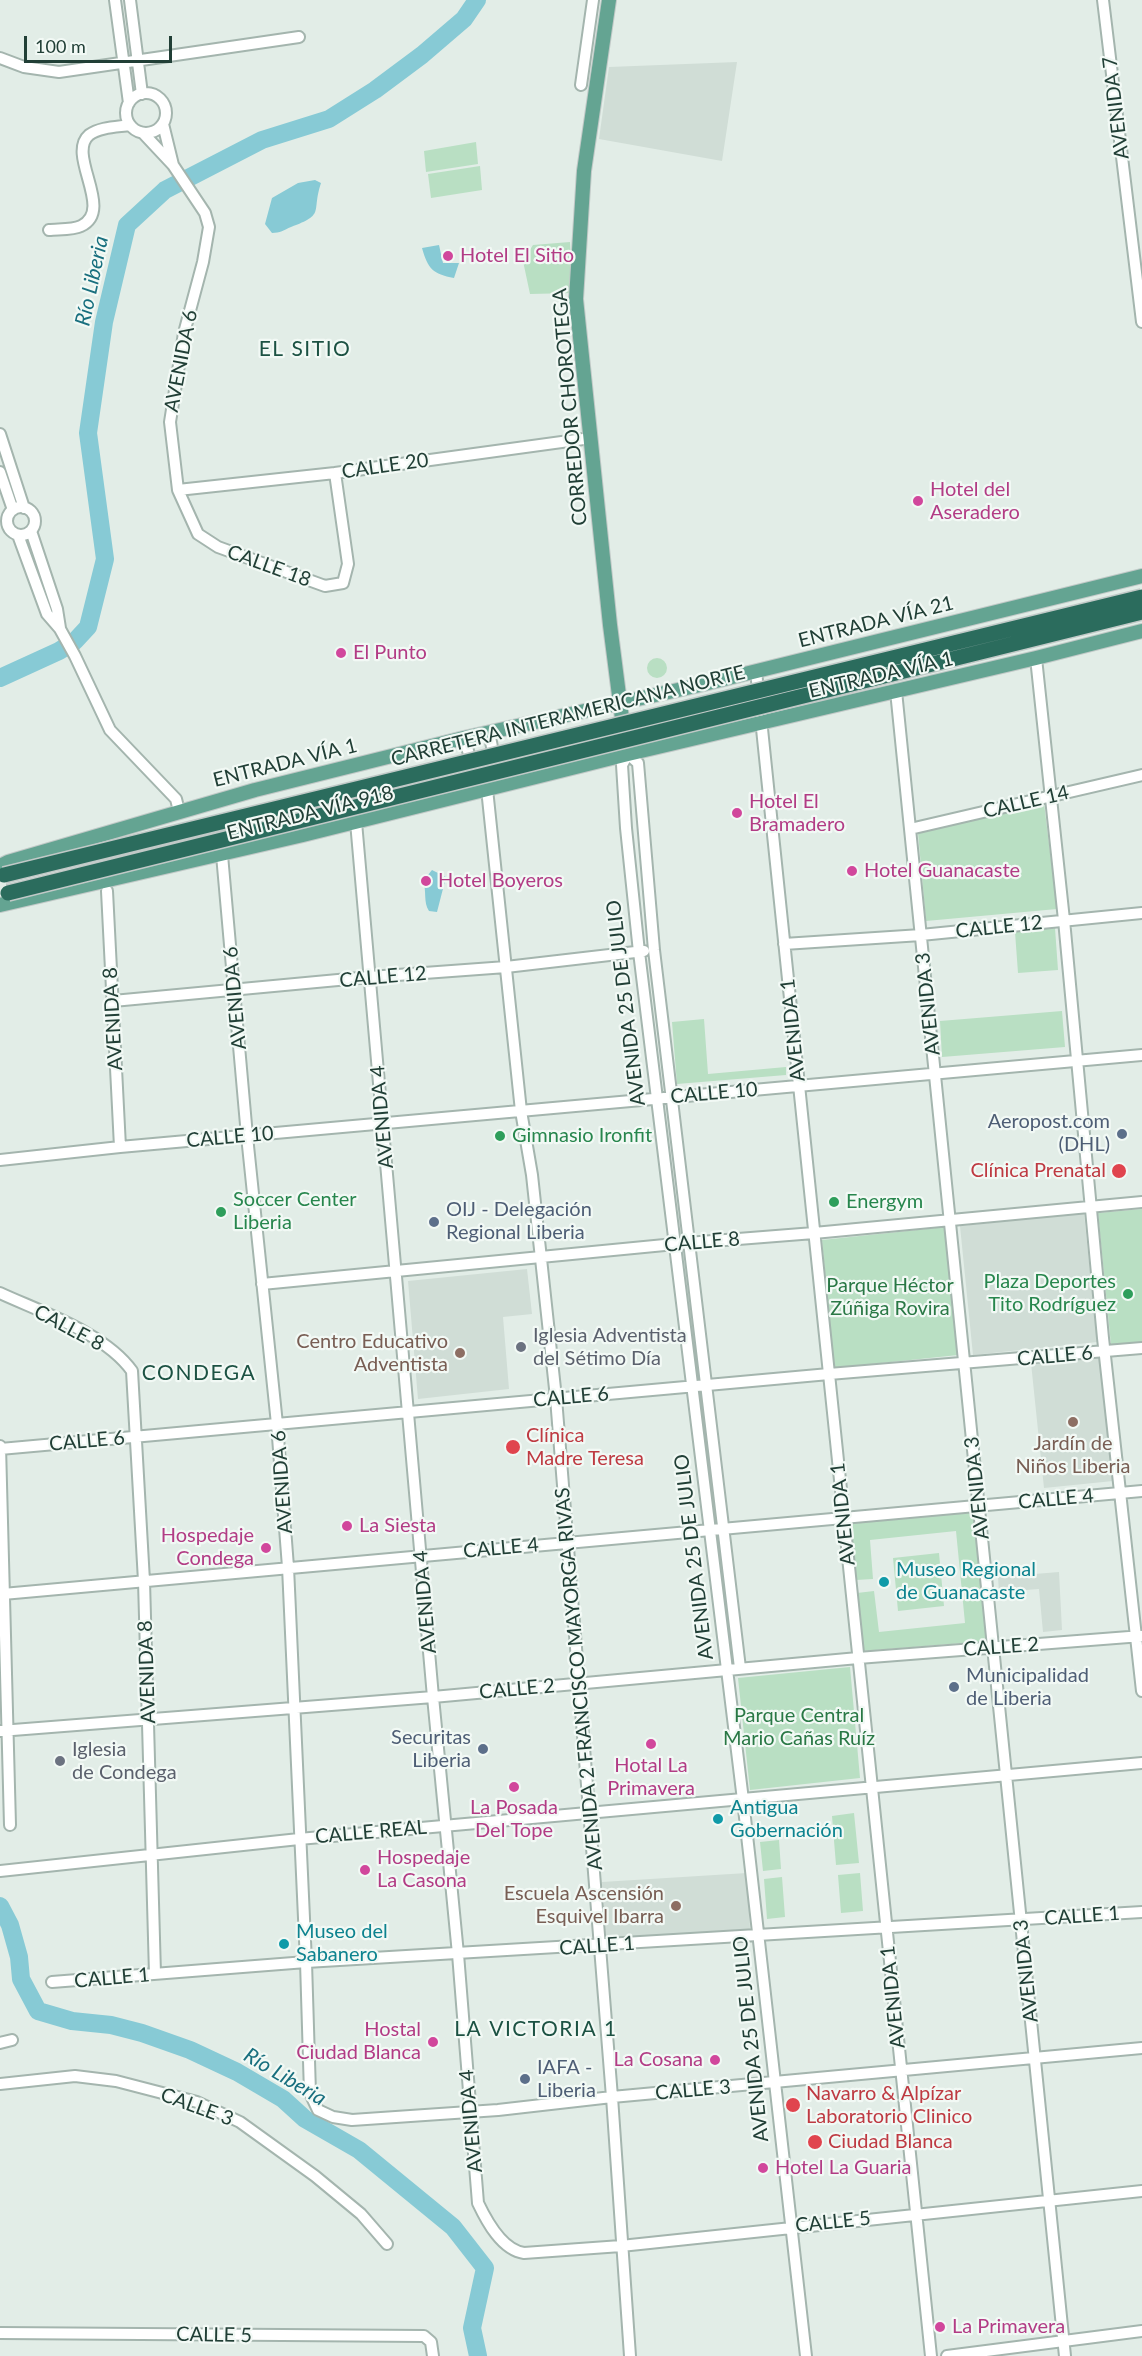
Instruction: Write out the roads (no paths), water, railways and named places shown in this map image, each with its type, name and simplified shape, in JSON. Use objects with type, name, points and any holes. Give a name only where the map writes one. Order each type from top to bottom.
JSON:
[{"type":"highway","name":"CARRETERA INTERAMERICANA NORTE","points":[[2,871],[1142,597]]},
{"type":"highway","name":"CARRETERA INTERAMERICANA NORTE","points":[[4,899],[1142,612]]},
{"type":"main road","name":"CORREDOR CHOROTEGA","points":[[609,0],[584,171],[576,299],[619,703]]},
{"type":"main road","name":"ENTRADA VÍA 21","points":[[619,703],[1142,576]]},
{"type":"main road","name":"ENTRADA VÍA 1","points":[[628,754],[1142,631]]},
{"type":"main road","name":"ENTRADA VÍA 1","points":[[2,871],[179,811],[489,732],[619,703]]},
{"type":"main road","name":"AVENIDA 25 DE JULIO","points":[[619,703],[628,754]]},
{"type":"main road","name":"ENTRADA VÍA 918","points":[[4,899],[222,855],[628,754]]},
{"type":"street","points":[[115,0],[129,103],[126,114],[130,125],[143,133],[174,167]]},
{"type":"street","points":[[130,0],[142,94]]},
{"type":"street","points":[[581,85],[593,0]]},
{"type":"street","name":"AVENIDA 7","points":[[1103,0],[1142,322]]},
{"type":"street","points":[[0,58],[24,67],[59,72],[299,37]]},
{"type":"street","points":[[129,103],[142,94],[155,95],[164,105],[166,111],[163,124],[174,167]]},
{"type":"street","points":[[143,133],[154,132],[163,124]]},
{"type":"street","points":[[49,230],[81,227],[91,218],[94,202],[83,155],[84,142],[99,130],[130,125]]},
{"type":"street","name":"AVENIDA 6","points":[[174,167],[205,213],[209,227],[203,262],[184,333],[170,422],[178,490],[198,534]]},
{"type":"street","name":"CALLE 20","points":[[178,490],[336,473],[591,438]]},
{"type":"street","points":[[1,439],[18,509],[7,528]]},
{"type":"street","points":[[0,472],[18,509]]},
{"type":"street","name":"CALLE 18","points":[[198,534],[218,547],[325,586],[343,583],[348,564],[336,473]]},
{"type":"street","points":[[18,509],[30,510],[34,518],[31,531],[57,609],[62,632]]},
{"type":"street","points":[[7,528],[31,531]]},
{"type":"street","points":[[7,528],[47,614],[62,632],[110,730],[176,799],[179,811]]},
{"type":"street","points":[[1036,658],[1064,920],[1090,1207],[1139,1636],[1142,1691]]},
{"type":"street","name":"AVENIDA 1","points":[[756,671],[931,2356]]},
{"type":"street","name":"AVENIDA 3","points":[[896,691],[1065,2356]]},
{"type":"street","points":[[465,738],[476,782],[487,789],[497,776],[489,732]]},
{"type":"street","name":"AVENIDA 25 DE JULIO","points":[[740,1668],[654,950],[638,763],[628,754],[622,765],[639,952],[743,1800],[806,2356]]},
{"type":"street","name":"CALLE 14","points":[[910,829],[1142,775]]},
{"type":"street","name":"AVENIDA 2 FRANCISCO MAYORGA RIVAS","points":[[487,789],[521,1111],[532,1175],[556,1398],[612,2097],[630,2356]]},
{"type":"street","name":"AVENIDA 4","points":[[356,822],[433,1697],[447,1825],[478,2203],[501,2239],[511,2248],[524,2253]]},
{"type":"street","name":"AVENIDA 6","points":[[222,855],[247,1136],[277,1424],[288,1567],[296,1708],[310,2092],[318,2110]]},
{"type":"street","name":"AVENIDA 8","points":[[107,891],[120,1147]]},
{"type":"street","name":"CALLE 12","points":[[784,944],[921,935],[1142,913]]},
{"type":"street","name":"CALLE 12","points":[[113,1001],[506,967],[654,950]]},
{"type":"street","name":"CALLE 10","points":[[0,1161],[120,1147],[1142,1055]]},
{"type":"street","name":"CALLE 8","points":[[262,1284],[689,1242],[814,1233],[1142,1202]]},
{"type":"street","name":"CALLE 8","points":[[0,1293],[78,1329],[123,1359],[132,1371]]},
{"type":"street","name":"CALLE 6","points":[[0,1448],[1142,1348]]},
{"type":"street","name":"AVENIDA 8","points":[[132,1371],[144,1581],[155,1974]]},
{"type":"street","points":[[0,1448],[4,1731],[10,1825]]},
{"type":"street","name":"CALLE 4","points":[[3,1594],[568,1541],[724,1530],[1142,1491]]},
{"type":"street","name":"CALLE 2","points":[[4,1731],[433,1697],[740,1668],[1139,1636]]},
{"type":"street","name":"CALLE REAL","points":[[0,1871],[447,1825],[1007,1777],[1142,1763]]},
{"type":"street","name":"CALLE 1","points":[[52,1982],[306,1962],[1142,1912]]},
{"type":"street","points":[[0,2043],[12,2040]]},
{"type":"street","name":"CALLE 3","points":[[318,2110],[333,2117],[352,2120],[470,2112],[1142,2048]]},
{"type":"street","name":"CALLE 3","points":[[0,2084],[75,2076],[116,2081],[197,2102],[240,2122],[315,2176],[361,2214],[387,2244]]},
{"type":"street","name":"CALLE 5","points":[[524,2253],[621,2246],[791,2226],[1142,2191]]},
{"type":"street","points":[[947,2356],[1142,2331]]},
{"type":"street","name":"CALLE 5","points":[[0,2333],[424,2336],[432,2346],[433,2356]]},
{"type":"water","points":[[315,180],[321,183],[313,215],[302,223],[272,233],[265,224],[272,198],[298,183]]},
{"type":"water","points":[[439,245],[443,263],[459,263],[454,278],[441,275],[429,266],[422,248]]},
{"type":"water","points":[[432,870],[446,877],[437,912],[429,911],[427,908],[423,881]]},
{"type":"waterway","name":"Río Liberia","points":[[0,678],[59,651],[75,641],[88,627],[105,559],[88,433],[104,322],[127,225],[165,190],[262,140],[329,119],[375,90],[422,55],[464,19],[477,0]]},
{"type":"waterway","name":"Río Liberia","points":[[0,1906],[10,1925],[19,1957],[21,1979],[38,2011],[72,2021],[111,2025],[142,2033],[190,2050],[237,2072],[283,2099],[305,2119],[359,2150],[453,2227],[485,2268],[472,2328],[478,2356]]},
{"type":"place","name":"Hotel El Sitio","points":[[448,256]]},
{"type":"place","name":"Hotel del Aseradero","points":[[918,501]]},
{"type":"place","name":"El Punto","points":[[341,653]]},
{"type":"place","name":"Hotel El Bramadero","points":[[737,813]]},
{"type":"place","name":"Hotel Guanacaste","points":[[852,871]]},
{"type":"place","name":"Hotel Boyeros","points":[[426,881]]},
{"type":"place","name":"Aeropost.com (DHL)","points":[[1122,1134]]},
{"type":"place","name":"Gimnasio Ironfit","points":[[500,1136]]},
{"type":"place","name":"Clínica Prenatal","points":[[1119,1171]]},
{"type":"place","name":"Energym","points":[[834,1202]]},
{"type":"place","name":"Soccer Center Liberia","points":[[221,1212]]},
{"type":"place","name":"OIJ - Delegación Regional Liberia","points":[[434,1222]]},
{"type":"place","name":"Plaza Deportes Tito Rodríguez","points":[[1128,1294]]},
{"type":"place","name":"Iglesia Adventista del Sétimo Día","points":[[521,1347]]},
{"type":"place","name":"Centro Educativo Adventista","points":[[460,1353]]},
{"type":"place","name":"Jardín de Niños Liberia","points":[[1073,1422]]},
{"type":"place","name":"Clínica Madre Teresa","points":[[513,1447]]},
{"type":"place","name":"La Siesta","points":[[347,1526]]},
{"type":"place","name":"Hospedaje Condega","points":[[266,1548]]},
{"type":"place","name":"Museo Regional de Guanacaste","points":[[884,1582]]},
{"type":"place","name":"Municipalidad de Liberia","points":[[954,1687]]},
{"type":"place","name":"Hotal La Primavera","points":[[651,1744]]},
{"type":"place","name":"Securitas Liberia","points":[[483,1749]]},
{"type":"place","name":"Iglesia de Condega","points":[[60,1761]]},
{"type":"place","name":"La Posada Del Tope","points":[[514,1787]]},
{"type":"place","name":"Antigua Gobernación","points":[[718,1819]]},
{"type":"place","name":"Hospedaje La Casona","points":[[365,1870]]},
{"type":"place","name":"Escuela Ascensión Esquivel Ibarra","points":[[676,1906]]},
{"type":"place","name":"Museo del Sabanero","points":[[284,1944]]},
{"type":"place","name":"Hostal Ciudad Blanca","points":[[433,2042]]},
{"type":"place","name":"La Cosana","points":[[715,2060]]},
{"type":"place","name":"IAFA - Liberia","points":[[525,2079]]},
{"type":"place","name":"Navarro & Alpízar Laboratorio Clinico","points":[[793,2105]]},
{"type":"place","name":"Ciudad Blanca","points":[[815,2142]]},
{"type":"place","name":"Hotel La Guaria","points":[[763,2168]]},
{"type":"place","name":"La Primavera","points":[[940,2327]]},
{"type":"district","name":"EL SITIO","points":[[305,349]]},
{"type":"district","name":"CONDEGA","points":[[199,1373]]},
{"type":"district","name":"LA VICTORIA 1","points":[[536,2029]]},
{"type":"park label","name":"Parque Héctor Zúñiga Rovira","points":[[890,1298]]},
{"type":"park label","name":"Parque Central Mario Cañas Ruíz","points":[[799,1728]]}]
